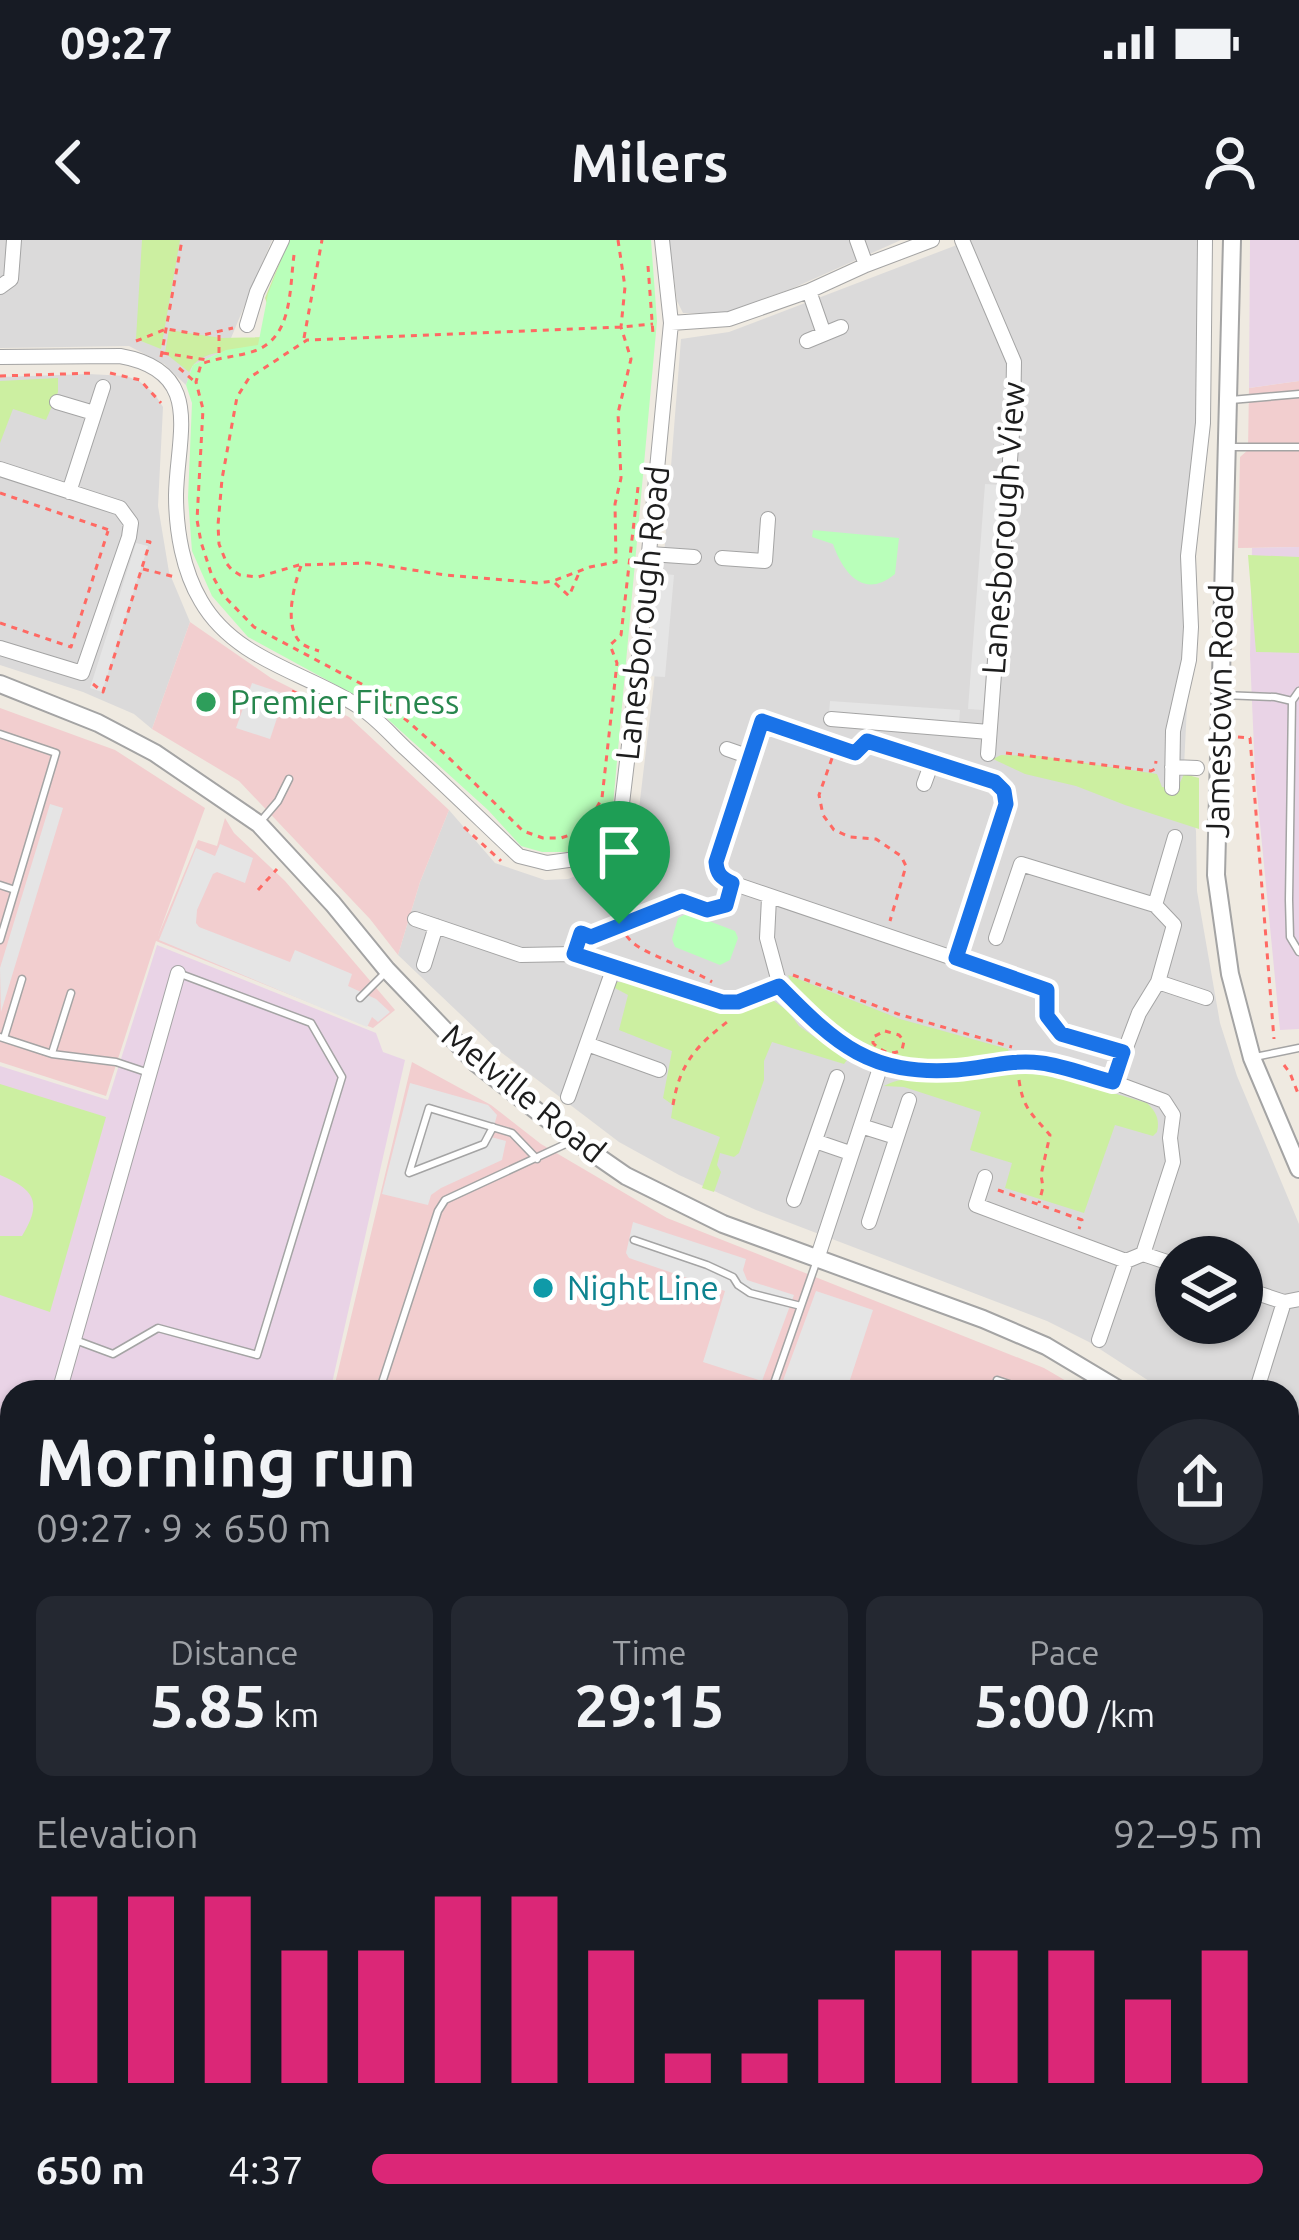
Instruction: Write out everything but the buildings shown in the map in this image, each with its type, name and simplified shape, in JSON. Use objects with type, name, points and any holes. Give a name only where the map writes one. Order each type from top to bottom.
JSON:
[{"type":"street","points":[[0,287],[11,279],[14,240]]},
{"type":"street","points":[[247,325],[282,240]]},
{"type":"street","name":"Lanesborough Road","points":[[158,371],[173,386],[182,406],[176,496],[179,537],[200,601],[220,628],[268,662],[360,707],[519,856],[547,863],[584,857],[607,839],[621,812],[671,323],[662,240]]},
{"type":"street","points":[[857,240],[866,265]]},
{"type":"street","points":[[671,323],[729,319],[932,240]]},
{"type":"street","name":"Lanesborough View","points":[[962,240],[1013,362],[1013,420],[989,732],[995,752]]},
{"type":"street","points":[[1172,788],[1173,731],[1192,627],[1188,556],[1203,423],[1205,240]]},
{"type":"street","name":"Jamestown Road","points":[[1232,240],[1216,875],[1230,974],[1252,1058],[1299,1169]]},
{"type":"street","points":[[809,291],[824,334]]},
{"type":"street","points":[[807,341],[841,327]]},
{"type":"street","points":[[0,357],[121,356],[158,371]]},
{"type":"street","points":[[68,492],[103,387]]},
{"type":"street","points":[[57,402],[94,413]]},
{"type":"street","points":[[0,469],[120,508],[131,523],[82,674],[0,648]]},
{"type":"street","points":[[722,558],[765,561],[768,519]]},
{"type":"street","points":[[650,554],[694,557]]},
{"type":"street","name":"Melville Road","points":[[0,684],[98,723],[155,753],[259,824],[477,1064],[626,1176],[723,1224],[1005,1328],[1103,1380]]},
{"type":"street","points":[[831,719],[989,732]]},
{"type":"street","points":[[762,721],[716,862],[722,879],[1047,990]]},
{"type":"street","points":[[867,741],[995,782],[1004,791],[1006,804],[956,958]]},
{"type":"street","points":[[727,749],[750,757]]},
{"type":"street","points":[[924,784],[932,762]]},
{"type":"street","points":[[1172,767],[1197,768]]},
{"type":"street","points":[[1155,904],[1175,837]]},
{"type":"street","points":[[996,938],[1021,864],[1155,904],[1174,925],[1158,982],[1138,1013],[1113,1082]]},
{"type":"street","points":[[770,898],[766,938],[779,986],[820,1028],[862,1057],[883,1058],[904,1069],[1041,1063],[1164,1101],[1173,1114],[1173,1162],[1143,1254]]},
{"type":"street","points":[[415,919],[521,956],[574,954],[722,1002],[742,1001],[779,986]]},
{"type":"street","points":[[424,965],[436,926]]},
{"type":"street","points":[[568,1097],[614,967]]},
{"type":"street","points":[[62,1380],[178,973]]},
{"type":"street","points":[[1158,982],[1206,998]]},
{"type":"street","points":[[1061,1034],[1123,1052]]},
{"type":"street","points":[[586,1044],[659,1070]]},
{"type":"street","points":[[817,1259],[883,1058]]},
{"type":"street","points":[[794,1200],[837,1077]]},
{"type":"street","points":[[869,1222],[909,1100]]},
{"type":"street","points":[[860,1126],[896,1137]]},
{"type":"street","points":[[814,1141],[850,1153]]},
{"type":"street","points":[[984,1181],[976,1205],[1126,1261],[1143,1254],[1155,1258]]},
{"type":"street","points":[[1099,1340],[1126,1261]]},
{"type":"street","points":[[1261,1380],[1292,1300]]},
{"type":"lane","points":[[1228,400],[1299,394]]},
{"type":"lane","points":[[1226,447],[1299,447]]},
{"type":"lane","points":[[1299,692],[1292,701],[1289,900],[1290,937],[1299,952]]},
{"type":"lane","points":[[1219,695],[1292,701]]},
{"type":"lane","points":[[0,734],[56,753],[0,938]]},
{"type":"lane","points":[[259,824],[278,802],[289,779]]},
{"type":"lane","points":[[0,885],[15,890]]},
{"type":"lane","points":[[360,998],[387,970]]},
{"type":"lane","points":[[74,1340],[113,1354],[158,1328],[257,1355],[342,1078],[311,1023],[178,973]]},
{"type":"lane","points":[[22,979],[2,1038],[52,1054],[116,1062],[149,1074]]},
{"type":"lane","points":[[52,1054],[71,993]]},
{"type":"lane","points":[[1252,1058],[1299,1048]]},
{"type":"lane","points":[[493,1127],[484,1144],[409,1173],[429,1108],[493,1127],[512,1133],[537,1159]]},
{"type":"lane","points":[[383,1380],[445,1201],[574,1140]]},
{"type":"lane","points":[[634,1240],[707,1265],[733,1277],[749,1293],[801,1306]]},
{"type":"lane","points":[[775,1380],[817,1259]]},
{"type":"path","points":[[158,371],[182,240]]},
{"type":"path","points":[[304,342],[322,240]]},
{"type":"path","points":[[616,562],[615,504],[621,478],[618,413],[631,359],[621,327],[625,287],[618,240]]},
{"type":"path","points":[[294,252],[287,316],[277,336],[268,346],[201,364],[196,373],[203,410],[197,520],[211,573],[254,627],[371,689],[446,754],[523,831],[543,838],[573,834],[590,820],[602,798],[617,663],[610,645],[621,635],[638,491]]},
{"type":"path","points":[[648,261],[653,340]]},
{"type":"path","points":[[629,563],[616,562],[554,581],[503,582],[368,563],[301,565],[267,576],[240,574],[226,565],[218,525],[233,411],[242,387],[304,342],[653,324]]},
{"type":"path","points":[[136,341],[166,328],[203,335],[247,325]]},
{"type":"path","points":[[218,332],[219,357]]},
{"type":"path","points":[[161,353],[211,361]]},
{"type":"path","points":[[0,376],[127,375],[140,380],[164,406]]},
{"type":"path","points":[[0,623],[71,647],[109,530]]},
{"type":"path","points":[[301,565],[294,588],[295,632],[301,643],[319,652]]},
{"type":"path","points":[[142,568],[177,576],[178,586]]},
{"type":"path","points":[[554,581],[569,596],[579,571]]},
{"type":"path","points":[[199,572],[211,573]]},
{"type":"path","points":[[280,685],[350,720]]},
{"type":"path","points":[[762,721],[855,753],[867,741]]},
{"type":"path","points":[[1230,737],[1250,738],[1274,1040],[1299,1096]]},
{"type":"path","points":[[836,747],[819,795],[823,814],[834,830],[876,839],[901,856],[905,866],[886,935]]},
{"type":"path","points":[[995,752],[1150,771],[1155,770],[1156,760]]},
{"type":"path","points":[[460,822],[509,866]]},
{"type":"path","points":[[258,890],[290,857]]},
{"type":"path","points":[[588,866],[634,944],[716,984]]},
{"type":"path","points":[[574,954],[581,933],[591,937],[682,901],[707,910],[721,908],[732,883]]},
{"type":"path","points":[[774,968],[898,1014],[1012,1046],[1021,1099],[1050,1135],[1039,1203]]},
{"type":"path","points":[[1047,990],[1047,1016],[1061,1034]]},
{"type":"path","points":[[673,1105],[691,1054],[744,1011],[742,1001]]},
{"type":"path","points":[[884,1031],[899,1035],[904,1041],[902,1050],[883,1058],[873,1037],[884,1031]]},
{"type":"path","points":[[984,1181],[1082,1220],[1075,1242]]},
{"type":"shaded area","points":[[0,240],[272,240],[226,350],[193,365],[186,385],[164,364],[129,346],[0,348]]},
{"type":"shaded area","points":[[669,240],[901,240],[721,314],[683,313],[677,301]]},
{"type":"shaded area","points":[[970,240],[1210,240],[1184,767],[1196,831],[1197,891],[1220,1023],[1299,1224],[1299,1380],[1148,1380],[1047,1321],[756,1210],[679,1175],[619,1142],[498,1050],[398,955],[449,810],[495,863],[545,880],[568,879],[598,867],[628,839],[638,817],[654,683],[681,339],[729,332]]},
{"type":"shaded area","points":[[1250,240],[1299,240],[1299,381],[1249,388]]},
{"type":"shaded area","points":[[88,374],[139,381],[163,407],[158,506],[169,572],[190,622],[152,729],[134,714],[83,692],[0,665],[0,377]]},
{"type":"shaded area","points":[[1299,381],[1299,547],[1238,548],[1240,457],[1248,450],[1249,388]]},
{"type":"shaded area","points":[[985,484],[1000,485],[983,710],[968,709]]},
{"type":"shaded area","points":[[136,543],[148,546],[102,692],[90,688]]},
{"type":"shaded area","points":[[1299,547],[1299,1029],[1280,1030],[1255,772],[1252,548]]},
{"type":"shaded area","points":[[657,573],[674,575],[665,677],[648,676]]},
{"type":"shaded area","points":[[190,622],[271,678],[349,717],[449,810],[398,955],[370,919],[239,781],[152,729]]},
{"type":"shaded area","points":[[252,683],[285,694],[270,739],[236,728]]},
{"type":"shaded area","points":[[830,701],[960,710],[959,723],[829,713]]},
{"type":"shaded area","points":[[0,708],[115,750],[205,808],[158,936],[198,840],[217,846],[225,818],[395,1010],[373,1028],[156,941],[106,1096],[0,1062]]},
{"type":"shaded area","points":[[50,804],[63,808],[1,1012],[0,968]]},
{"type":"shaded area","points":[[220,844],[253,858],[245,883],[213,874],[197,910],[199,927],[290,962],[295,950],[352,974],[348,986],[376,999],[390,1012],[378,1022],[372,1017],[367,1027],[159,940],[196,848],[215,856]]},
{"type":"shaded area","points":[[157,945],[376,1033],[383,1052],[405,1060],[333,1380],[0,1380],[0,1066],[108,1100]]},
{"type":"shaded area","points":[[412,1062],[491,1105],[541,1144],[667,1218],[1064,1380],[336,1380]]},
{"type":"shaded area","points":[[410,1083],[488,1105],[497,1115],[491,1137],[506,1141],[502,1160],[441,1188],[431,1195],[428,1205],[382,1194]]},
{"type":"shaded area","points":[[633,1222],[746,1259],[747,1280],[794,1295],[762,1380],[703,1362],[725,1291],[626,1253]]},
{"type":"shaded area","points":[[816,1291],[873,1310],[850,1380],[783,1380]]},
{"type":"green space","points":[[142,240],[180,240],[161,349],[136,339]]},
{"type":"green space","points":[[289,240],[295,240],[282,319],[272,337],[278,315],[265,298]]},
{"type":"green space","points":[[289,240],[651,240],[657,321],[613,805],[598,835],[569,852],[521,846],[371,704],[248,637],[212,596],[192,551],[188,498],[192,403],[186,385],[193,365],[226,350],[258,345],[268,294]]},
{"type":"green space","points":[[169,330],[221,338],[272,337],[255,348],[206,356],[189,372],[165,353]]},
{"type":"green space","points":[[58,378],[58,392],[46,420],[13,409],[0,443],[0,381]]},
{"type":"green space","points":[[813,530],[899,538],[895,574],[874,584],[856,580],[833,544],[812,537]]},
{"type":"green space","points":[[1248,555],[1299,557],[1299,653],[1256,652]]},
{"type":"green space","points":[[1040,756],[1157,774],[1162,787],[1177,789],[1184,774],[1199,778],[1199,829],[1076,786],[1025,774],[993,759]]},
{"type":"green space","points":[[688,913],[735,931],[738,938],[730,960],[720,965],[675,947],[672,939],[678,918]]},
{"type":"green space","points":[[788,975],[900,1019],[1008,1049],[1011,1059],[946,1063],[887,1055],[820,1018]]},
{"type":"green space","points":[[616,982],[731,1012],[771,999],[847,1060],[844,1064],[772,1042],[739,1153],[734,1157],[720,1153],[717,1165],[721,1172],[714,1192],[702,1188],[720,1137],[671,1118],[673,1105],[663,1098],[672,1051],[619,1030],[628,995],[613,987]]},
{"type":"green space","points":[[1042,1072],[1147,1103],[1156,1116],[1153,1136],[1115,1125],[1084,1213],[1005,1188],[1012,1163],[970,1150],[981,1112],[904,1087],[884,1086],[909,1079],[953,1081]]},
{"type":"green space","points":[[0,1084],[106,1117],[50,1312],[0,1295],[0,1236],[22,1236],[33,1206],[28,1192],[0,1175]]},
{"type":"place","name":"Premier Fitness","points":[[206,702]]},
{"type":"place","name":"Night Line","points":[[543,1288]]},
{"type":"route","points":[[762,721],[855,753],[867,741],[995,782],[1004,791],[1006,804],[956,958],[1047,990],[1047,1016],[1061,1034],[1123,1052],[1113,1082],[1041,1063],[956,1070],[880,1065],[820,1028],[779,986],[738,1002],[722,1002],[574,954],[581,933],[591,937],[619,924],[682,901],[707,910],[726,905],[732,883],[722,879],[716,862],[762,721]]}]
